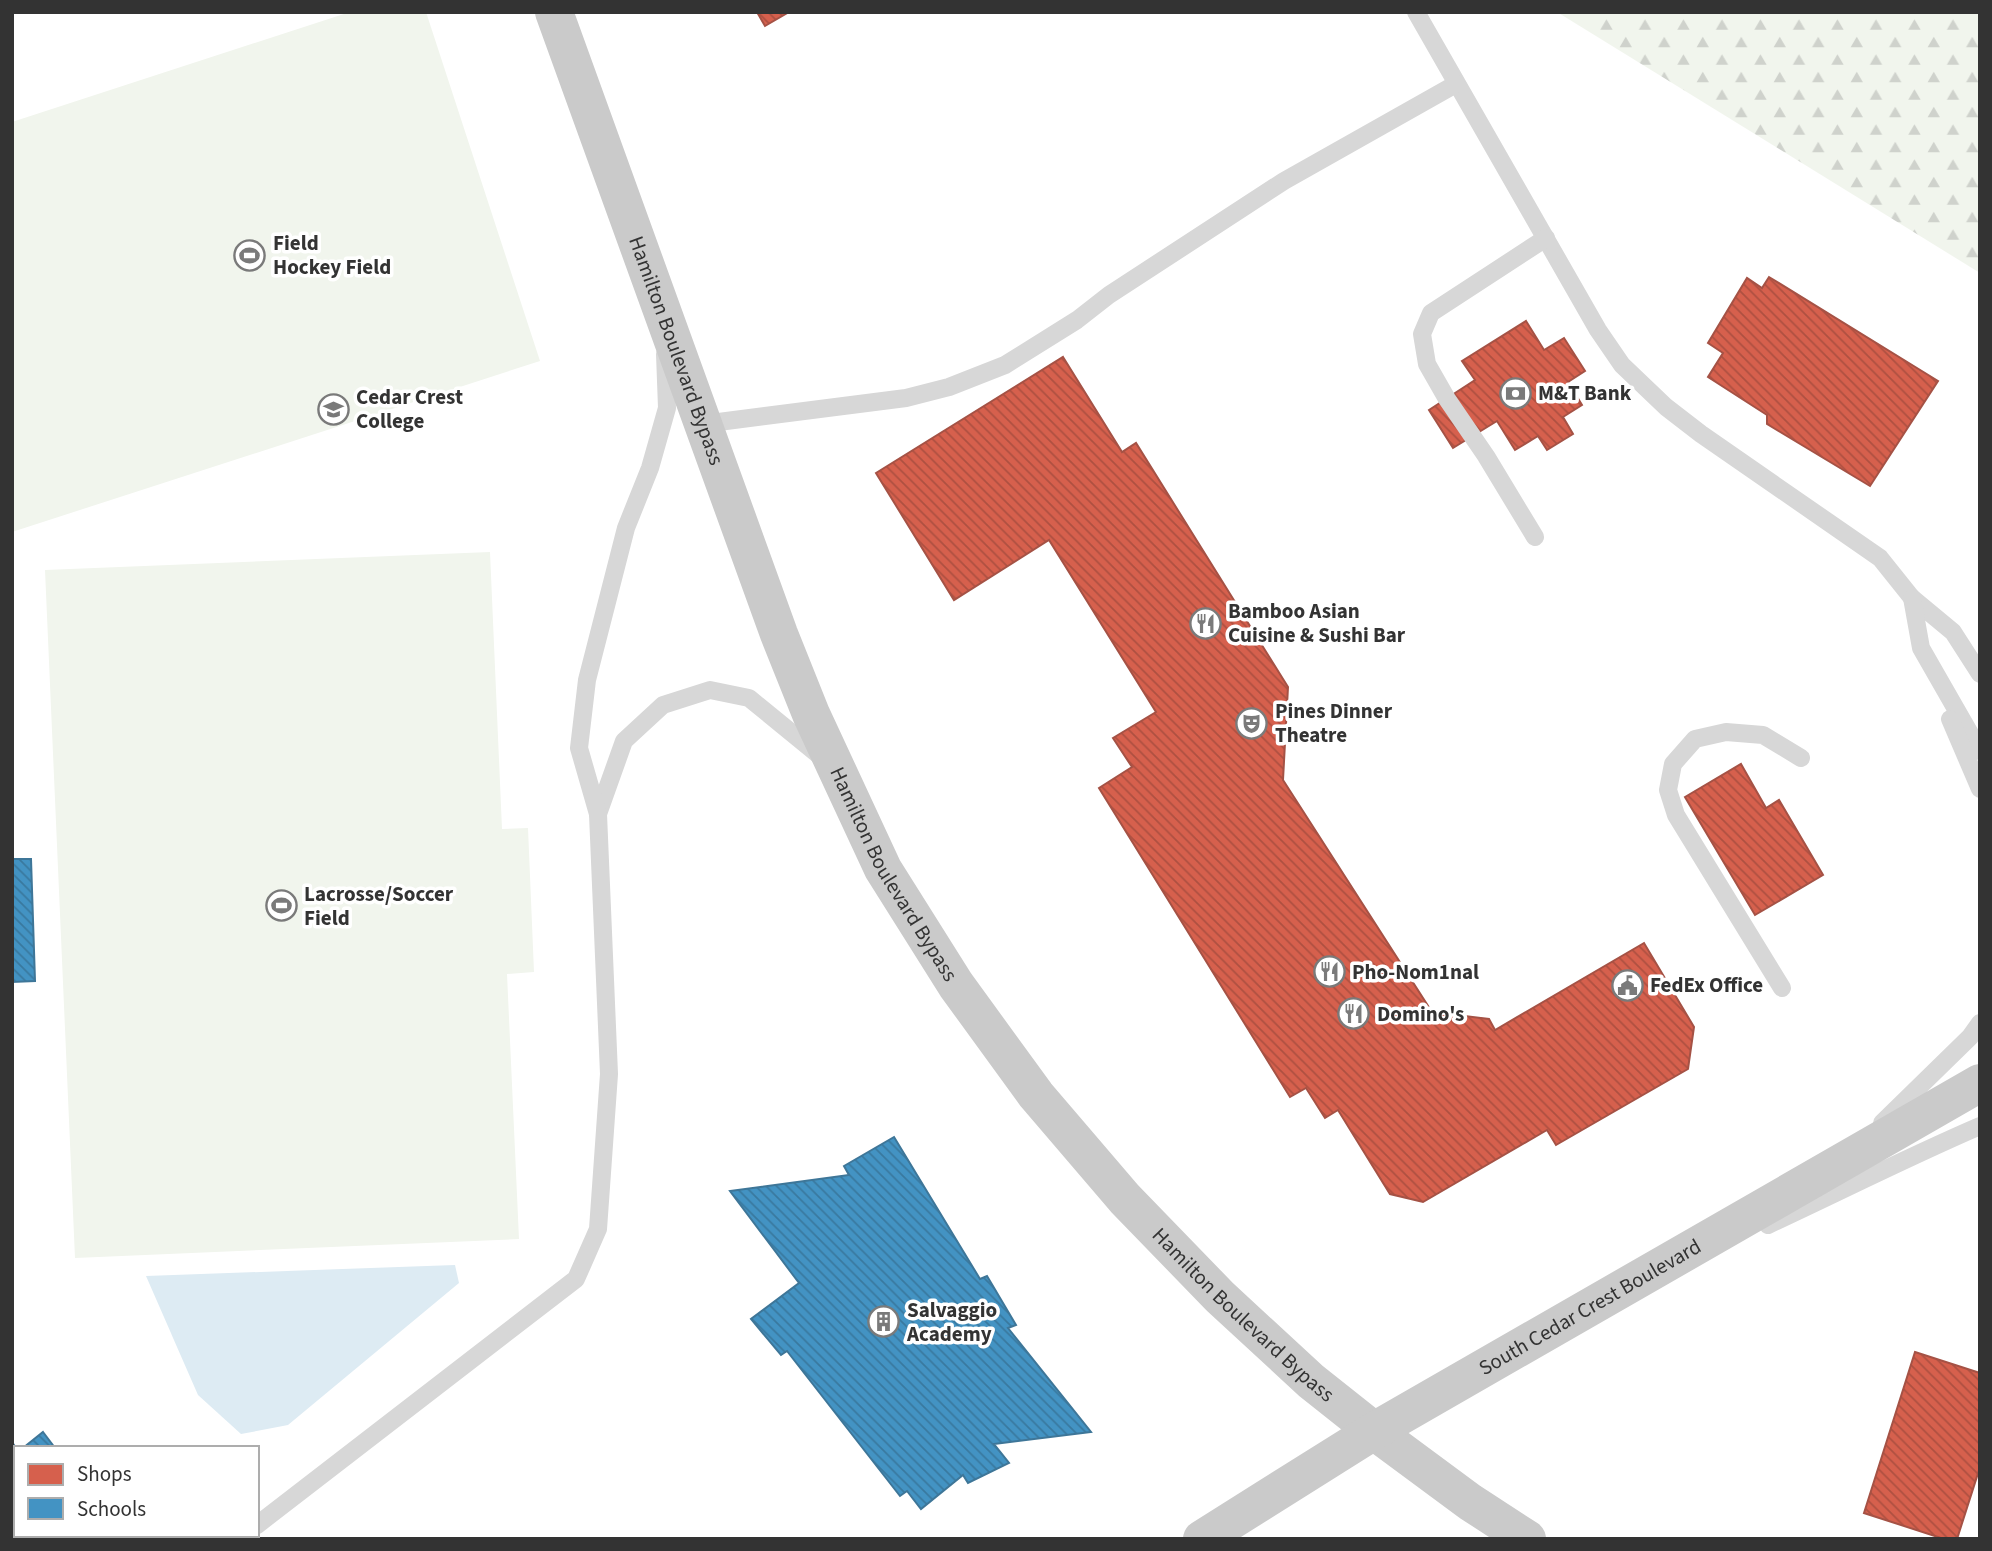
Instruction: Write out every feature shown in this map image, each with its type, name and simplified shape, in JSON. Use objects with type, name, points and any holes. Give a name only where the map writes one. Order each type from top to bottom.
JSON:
[{"type":"main road","name":"Hamilton Boulevard Bypass","points":[[554,12],[779,634],[811,714],[883,869],[956,985],[1036,1094],[1125,1199],[1220,1297],[1311,1381],[1374,1431],[1470,1502],[1527,1539]]},
{"type":"main road","name":"South Cedar Crest Boulevard","points":[[1202,1539],[1374,1431],[1980,1083]]},
{"type":"lane","points":[[1416,12],[1598,330],[1622,365],[1666,407],[1701,434],[1880,558],[1912,598],[1953,632],[1980,666]]},
{"type":"lane","points":[[703,424],[906,398],[949,387],[1005,365],[1284,181],[1456,84]]},
{"type":"lane","points":[[1535,537],[1427,364],[1422,334],[1430,313],[1546,238]]},
{"type":"lane","points":[[259,1523],[576,1279],[598,1229],[609,1074],[598,814],[579,748],[587,680],[626,528],[650,468],[667,408],[663,313]]},
{"type":"lane","points":[[1912,598],[1921,648],[1980,789]]},
{"type":"lane","points":[[1953,632],[1980,674]]},
{"type":"lane","points":[[1921,648],[1980,751]]},
{"type":"lane","points":[[598,814],[624,741],[663,705],[710,690],[749,698],[837,770]]},
{"type":"lane","points":[[1782,988],[1676,815],[1668,790],[1673,764],[1695,739],[1726,732],[1763,735],[1801,758]]},
{"type":"lane","points":[[1844,1161],[1970,1037],[1980,1023]]},
{"type":"lane","points":[[1593,1305],[1980,1126]]},
{"type":"green space","name":"Field Hockey Field","points":[[350,12],[426,12],[540,361],[12,532],[12,122]]},
{"type":"green space","points":[[1557,12],[1980,12],[1980,273]]},
{"type":"green space","name":"Lacrosse/Soccer Field","points":[[490,552],[502,829],[528,828],[534,972],[507,974],[519,1239],[75,1258],[45,570]]},
{"type":"shaded area","points":[[455,1265],[459,1283],[288,1425],[241,1434],[198,1395],[146,1276]]},
{"type":"building: Shops","points":[[757,12],[789,12],[765,26]]},
{"type":"building: Shops","points":[[1769,277],[1938,381],[1870,486],[1767,424],[1767,415],[1708,377],[1723,353],[1708,343],[1747,278],[1762,288]]},
{"type":"building: Shops","name":"M&T Bank","points":[[1526,321],[1544,350],[1564,338],[1585,371],[1568,382],[1582,405],[1563,417],[1573,434],[1547,450],[1538,436],[1515,450],[1497,421],[1453,448],[1429,410],[1475,380],[1462,361]]},
{"type":"building: Shops","points":[[1063,357],[1122,452],[1136,443],[1288,687],[1283,780],[1432,1012],[1489,1019],[1495,1030],[1644,943],[1694,1027],[1688,1069],[1556,1145],[1547,1130],[1423,1202],[1390,1194],[1338,1110],[1325,1118],[1306,1088],[1290,1097],[1099,788],[1132,767],[1113,738],[1156,712],[1049,540],[954,600],[876,473]]},
{"type":"building: Shops","points":[[1741,764],[1766,808],[1779,800],[1823,875],[1755,915],[1685,797]]},
{"type":"building: Shops","points":[[1915,1352],[1980,1373],[1980,1467],[1957,1539],[1944,1539],[1864,1513]]},
{"type":"building: Schools","points":[[12,859],[31,859],[35,981],[12,982]]},
{"type":"building: Schools","name":"Salvaggio Academy","points":[[894,1137],[980,1279],[987,1276],[1016,1325],[1008,1328],[1091,1432],[994,1444],[1009,1463],[968,1483],[963,1475],[921,1509],[907,1491],[900,1496],[787,1351],[781,1355],[751,1319],[799,1283],[730,1191],[849,1175],[844,1166]]},
{"type":"building: Schools","points":[[43,1432],[54,1446],[26,1446]]},
{"type":"building: Schools","points":[[12,1442],[15,1446],[14,1537],[72,1539],[12,1539]]},
{"type":"place","name":"Field Hockey Field","points":[[250,255]]},
{"type":"place","name":"M&T Bank","points":[[1515,393]]},
{"type":"place","name":"Cedar Crest College","points":[[333,409]]},
{"type":"place","name":"Bamboo Asian Cuisine & Sushi Bar","points":[[1205,623]]},
{"type":"place","name":"Pines Dinner Theatre","points":[[1252,723]]},
{"type":"place","name":"Lacrosse/Soccer Field","points":[[281,906]]},
{"type":"place","name":"Pho-Nom1nal","points":[[1329,972]]},
{"type":"place","name":"FedEx Office","points":[[1627,985]]},
{"type":"place","name":"Domino's","points":[[1354,1014]]},
{"type":"place","name":"Salvaggio Academy","points":[[884,1322]]}]
